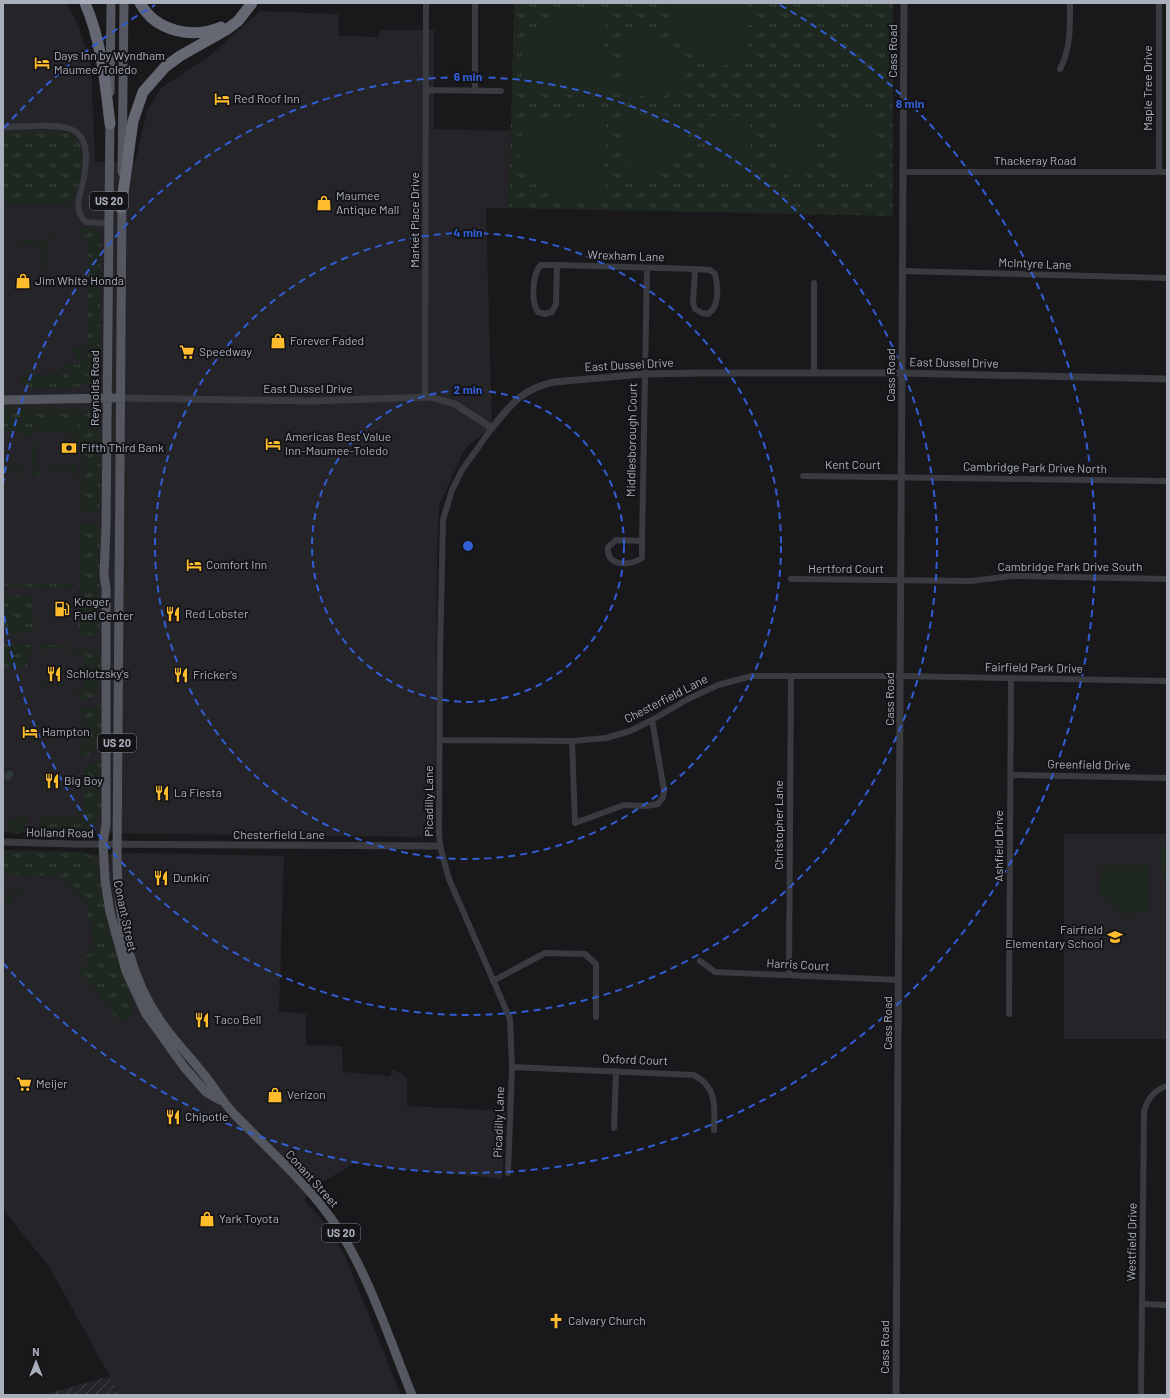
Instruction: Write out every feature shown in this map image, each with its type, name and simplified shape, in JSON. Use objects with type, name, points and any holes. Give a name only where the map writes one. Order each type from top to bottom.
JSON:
[{"type":"highway","points":[[85,3],[95,28],[102,57],[110,124]]},
{"type":"highway","points":[[140,3],[152,19],[159,23],[178,31],[200,33],[221,27],[231,21],[246,3]]},
{"type":"highway","points":[[121,208],[133,121],[143,92],[165,67],[180,56],[226,30],[242,17],[252,3]]},
{"type":"main road","name":"Reynolds Road","points":[[103,844],[106,816],[106,588],[104,557],[106,526],[108,398],[111,3]]},
{"type":"main road","name":"Reynolds Road","points":[[117,844],[119,398],[124,3]]},
{"type":"main road","points":[[3,400],[119,398]]},
{"type":"main road","name":"Conant Street","points":[[103,844],[107,894],[119,949],[135,993],[158,1033],[184,1067],[206,1092],[223,1102]]},
{"type":"main road","name":"Conant Street","points":[[117,844],[117,883],[121,920],[133,962],[140,980],[161,1022],[209,1081],[223,1102],[311,1192],[336,1226],[358,1263],[412,1395]]},
{"type":"street","name":"Market Place Drive","points":[[425,397],[427,90],[426,3]]},
{"type":"street","points":[[475,3],[475,91]]},
{"type":"street","name":"Cass Road","points":[[896,1395],[902,676],[903,477],[901,373],[904,3]]},
{"type":"street","points":[[1060,69],[1066,58],[1069,41],[1070,3]]},
{"type":"street","name":"Maple Tree Drive","points":[[1159,3],[1159,172]]},
{"type":"street","points":[[427,90],[501,91]]},
{"type":"street","points":[[3,127],[61,127],[76,132],[81,136],[85,149],[84,177],[78,196],[78,213],[86,222],[109,224]]},
{"type":"street","name":"Thackeray Road","points":[[903,172],[1167,172]]},
{"type":"street","name":"Wrexham Lane","points":[[557,265],[556,304],[552,312],[545,314],[538,312],[534,305],[535,274],[541,266],[557,265],[695,269],[710,270],[715,274],[716,304],[714,310],[708,314],[702,313],[695,309],[693,303],[695,269]]},
{"type":"street","name":"Middlesborough Court","points":[[642,541],[616,540],[608,547],[608,553],[612,561],[620,563],[635,562],[642,558],[647,268]]},
{"type":"street","name":"McIntyre Lane","points":[[903,271],[1167,278]]},
{"type":"street","points":[[814,282],[814,372]]},
{"type":"street","name":"East Dussel Drive","points":[[119,398],[310,401],[425,397],[444,400],[455,404],[492,428],[514,401],[532,388],[565,380],[644,374],[814,372],[1167,379]]},
{"type":"street","name":"Picadilly Lane","points":[[492,428],[462,470],[452,490],[443,520],[440,846],[449,879],[461,909],[510,1019],[512,1067],[508,1173]]},
{"type":"street","name":"Kent Court","points":[[803,476],[903,477]]},
{"type":"street","name":"Cambridge Park Drive North","points":[[903,477],[1167,481]]},
{"type":"street","name":"Cambridge Park Drive South","points":[[902,580],[971,581],[1012,576],[1167,579]]},
{"type":"street","name":"Hertford Court","points":[[791,579],[902,580]]},
{"type":"street","name":"Chesterfield Lane","points":[[440,740],[590,740],[617,735],[652,720],[688,699],[718,685],[752,676],[902,676]]},
{"type":"street","name":"Christopher Lane","points":[[789,975],[791,676]]},
{"type":"street","name":"Fairfield Park Drive","points":[[902,676],[1167,681]]},
{"type":"street","name":"Ashfield Drive","points":[[1009,1014],[1011,678]]},
{"type":"street","points":[[572,740],[575,823],[624,805],[646,806],[658,804],[663,797],[664,790],[660,754],[652,720]]},
{"type":"street","name":"Greenfield Drive","points":[[1011,775],[1167,778]]},
{"type":"street","name":"Holland Road","points":[[3,842],[117,844]]},
{"type":"street","name":"Chesterfield Lane","points":[[117,844],[440,846]]},
{"type":"street","points":[[493,981],[545,953],[586,954],[596,964],[596,1017]]},
{"type":"street","name":"Harris Court","points":[[700,962],[716,972],[899,980]]},
{"type":"street","name":"Oxford Court","points":[[512,1067],[688,1073],[701,1078],[711,1092],[714,1130]]},
{"type":"street","points":[[614,1128],[616,1071]]},
{"type":"street","name":"Westfield Drive","points":[[1141,1395],[1144,1112],[1146,1104],[1154,1092],[1167,1086]]},
{"type":"street","points":[[1142,1304],[1167,1305]]},
{"type":"shaded area","points":[[3,3],[66,3],[78,25],[91,66],[95,162],[135,162],[147,111],[161,88],[212,54],[260,11],[338,14],[339,36],[379,37],[379,30],[434,30],[434,129],[511,131],[509,208],[486,208],[492,428],[466,447],[439,505],[437,552],[435,821],[431,832],[420,837],[3,832]]},
{"type":"shaded area","points":[[11,770],[14,774],[9,780],[5,780],[4,774]]},
{"type":"shaded area","name":"Fairfield Elementary School","points":[[1064,834],[1167,834],[1167,1039],[1064,1039]]},
{"type":"shaded area","points":[[137,853],[284,856],[279,1011],[306,1014],[306,1045],[342,1046],[343,1072],[390,1076],[393,1069],[407,1078],[407,1106],[506,1111],[502,1179],[353,1164],[321,1183],[304,1200],[328,1227],[345,1256],[401,1395],[120,1395],[50,1268],[3,1209],[3,854],[83,855]]},
{"type":"shaded area","points":[[110,1376],[120,1395],[43,1395]]},
{"type":"green space","points":[[514,3],[893,3],[893,216],[509,208]]},
{"type":"green space","points":[[669,3],[738,3],[738,5],[748,5],[748,14],[757,14],[757,25],[748,25],[748,32],[757,33],[757,44],[748,43],[747,53],[742,53],[732,64],[717,66],[702,62],[689,53],[676,37],[669,16]]},
{"type":"green space","points":[[568,10],[605,16],[604,59],[608,65],[609,91],[602,98],[596,96],[574,96],[571,94],[527,94],[522,73],[522,56],[524,46],[534,29],[550,17]]},
{"type":"green space","points":[[626,28],[653,34],[672,47],[679,55],[684,66],[687,78],[688,93],[668,93],[665,96],[628,97],[621,91],[623,53],[626,50]]},
{"type":"green space","points":[[815,108],[816,174],[781,175],[780,109]]},
{"type":"green space","points":[[600,111],[607,118],[607,139],[603,151],[605,194],[573,201],[550,196],[535,184],[524,167],[521,158],[520,145],[525,118],[569,117],[572,114],[594,114]]},
{"type":"green space","points":[[839,112],[872,112],[873,179],[840,179]]},
{"type":"green space","points":[[628,114],[666,115],[669,118],[689,118],[688,133],[684,145],[679,156],[672,164],[664,171],[653,176],[626,182],[627,160],[623,158],[622,119]]},
{"type":"green space","points":[[709,116],[750,116],[750,184],[710,184]]},
{"type":"green space","points":[[63,130],[76,136],[81,152],[81,175],[72,201],[3,201],[4,131]]},
{"type":"green space","points":[[3,201],[72,201],[72,209],[70,209],[69,203],[3,203]]},
{"type":"green space","points":[[81,229],[96,231],[101,238],[100,369],[98,377],[93,383],[88,385],[47,388],[21,387],[21,379],[62,375],[66,372],[68,374],[73,370],[70,368],[72,363],[76,366],[82,357],[84,359],[89,354],[87,351],[88,244],[86,234],[81,234]]},
{"type":"green space","points":[[14,235],[17,235],[18,240],[47,240],[47,269],[52,270],[52,273],[43,266],[46,261],[42,258],[46,254],[33,241],[29,244],[25,241],[21,244]]},
{"type":"green space","points":[[48,235],[52,237],[52,240],[47,240]]},
{"type":"green space","points":[[87,342],[87,351],[79,360],[76,358],[78,356],[71,348],[85,348],[85,343]]},
{"type":"green space","points":[[61,363],[66,367],[70,364],[72,366],[63,375],[21,379],[21,377],[61,373]]},
{"type":"green space","points":[[3,409],[81,409],[95,414],[100,431],[102,457],[100,503],[96,511],[81,513],[82,456],[80,453],[80,442],[75,442],[75,437],[69,436],[69,433],[34,431],[21,437],[20,431],[3,431]]},
{"type":"green space","points":[[40,419],[73,420],[76,422],[77,426],[71,430],[40,425]]},
{"type":"green space","points":[[40,438],[40,441],[35,441],[35,468],[40,468],[40,475],[35,477],[32,474],[32,442],[35,439]]},
{"type":"green space","points":[[21,462],[25,465],[24,476],[20,475],[20,471],[7,471],[7,468],[20,468]]},
{"type":"green space","points":[[48,465],[74,465],[76,468],[76,475],[73,477],[72,471],[51,471],[54,468],[51,466],[49,468]]},
{"type":"green space","points":[[91,523],[97,526],[100,531],[99,627],[98,631],[94,635],[79,633],[80,524]]},
{"type":"green space","points":[[70,578],[73,579],[71,587],[3,586],[3,583],[70,584]]},
{"type":"green space","points":[[3,596],[33,597],[34,633],[13,634],[3,629]]},
{"type":"green space","points":[[85,625],[87,629],[83,630],[82,634],[51,634],[79,633],[79,628],[85,628]]},
{"type":"green space","points":[[3,642],[31,645],[32,655],[27,655],[27,667],[3,667]]},
{"type":"green space","points":[[42,645],[89,649],[100,654],[102,660],[100,681],[91,699],[77,698],[77,690],[83,690],[83,654],[77,654],[77,650],[43,649],[41,655],[40,647]]},
{"type":"green space","points":[[39,680],[45,680],[45,684],[67,684],[67,686],[42,685],[39,684]]},
{"type":"green space","points":[[101,705],[101,726],[97,745],[88,756],[77,755],[77,750],[82,749],[82,711],[77,710],[95,708]]},
{"type":"green space","points":[[53,734],[55,734],[54,743],[33,742],[34,736],[37,736],[37,741],[53,741]]},
{"type":"green space","points":[[98,760],[101,760],[102,802],[100,812],[91,828],[82,831],[80,834],[43,834],[40,829],[38,817],[78,817],[78,811],[84,811],[85,765],[92,764]]},
{"type":"green space","points":[[27,817],[26,827],[21,834],[12,833],[9,830],[8,823],[12,818]]},
{"type":"green space","points":[[1161,846],[1167,846],[1167,885],[1160,866],[1159,856]]},
{"type":"green space","points":[[3,850],[85,852],[95,859],[100,873],[110,933],[134,1004],[134,1009],[127,1019],[120,1021],[116,1018],[101,996],[78,972],[88,962],[84,957],[89,954],[91,947],[95,946],[86,905],[59,876],[3,874]]},
{"type":"green space","points":[[1102,865],[1147,865],[1150,870],[1148,913],[1119,914],[1101,896]]},
{"type":"green space","points":[[21,888],[28,888],[21,896],[19,894],[21,894]]},
{"type":"green space","points":[[3,894],[19,894],[10,899],[14,903],[10,904],[3,898]]},
{"type":"place","name":"Days Inn by Wyndham Maumee/Toledo","points":[[42,63]]},
{"type":"place","name":"Red Roof Inn","points":[[222,99]]},
{"type":"place","name":"Maumee Antique Mall","points":[[324,203]]},
{"type":"place","name":"Jim White Honda","points":[[23,281]]},
{"type":"place","name":"Forever Faded","points":[[278,341]]},
{"type":"place","name":"Speedway","points":[[187,352]]},
{"type":"place","name":"Americas Best Value Inn-Maumee-Toledo","points":[[273,444]]},
{"type":"place","name":"Fifth Third Bank","points":[[69,448]]},
{"type":"place","name":"Comfort Inn","points":[[194,565]]},
{"type":"place","name":"Kroger Fuel Center","points":[[62,609]]},
{"type":"place","name":"Red Lobster","points":[[173,614]]},
{"type":"place","name":"Schlotzsky's","points":[[54,674]]},
{"type":"place","name":"Fricker's","points":[[181,675]]},
{"type":"place","name":"Hampton","points":[[30,732]]},
{"type":"place","name":"Big Boy","points":[[52,781]]},
{"type":"place","name":"La Fiesta","points":[[162,793]]},
{"type":"place","name":"Dunkin'","points":[[161,878]]},
{"type":"place","name":"Fairfield Elementary School","points":[[1115,937]]},
{"type":"place","name":"Taco Bell","points":[[202,1020]]},
{"type":"place","name":"Meijer","points":[[24,1084]]},
{"type":"place","name":"Verizon","points":[[275,1095]]},
{"type":"place","name":"Chipotle","points":[[173,1117]]},
{"type":"place","name":"Yark Toyota","points":[[207,1219]]},
{"type":"place","name":"Calvary Church","points":[[556,1321]]}]
